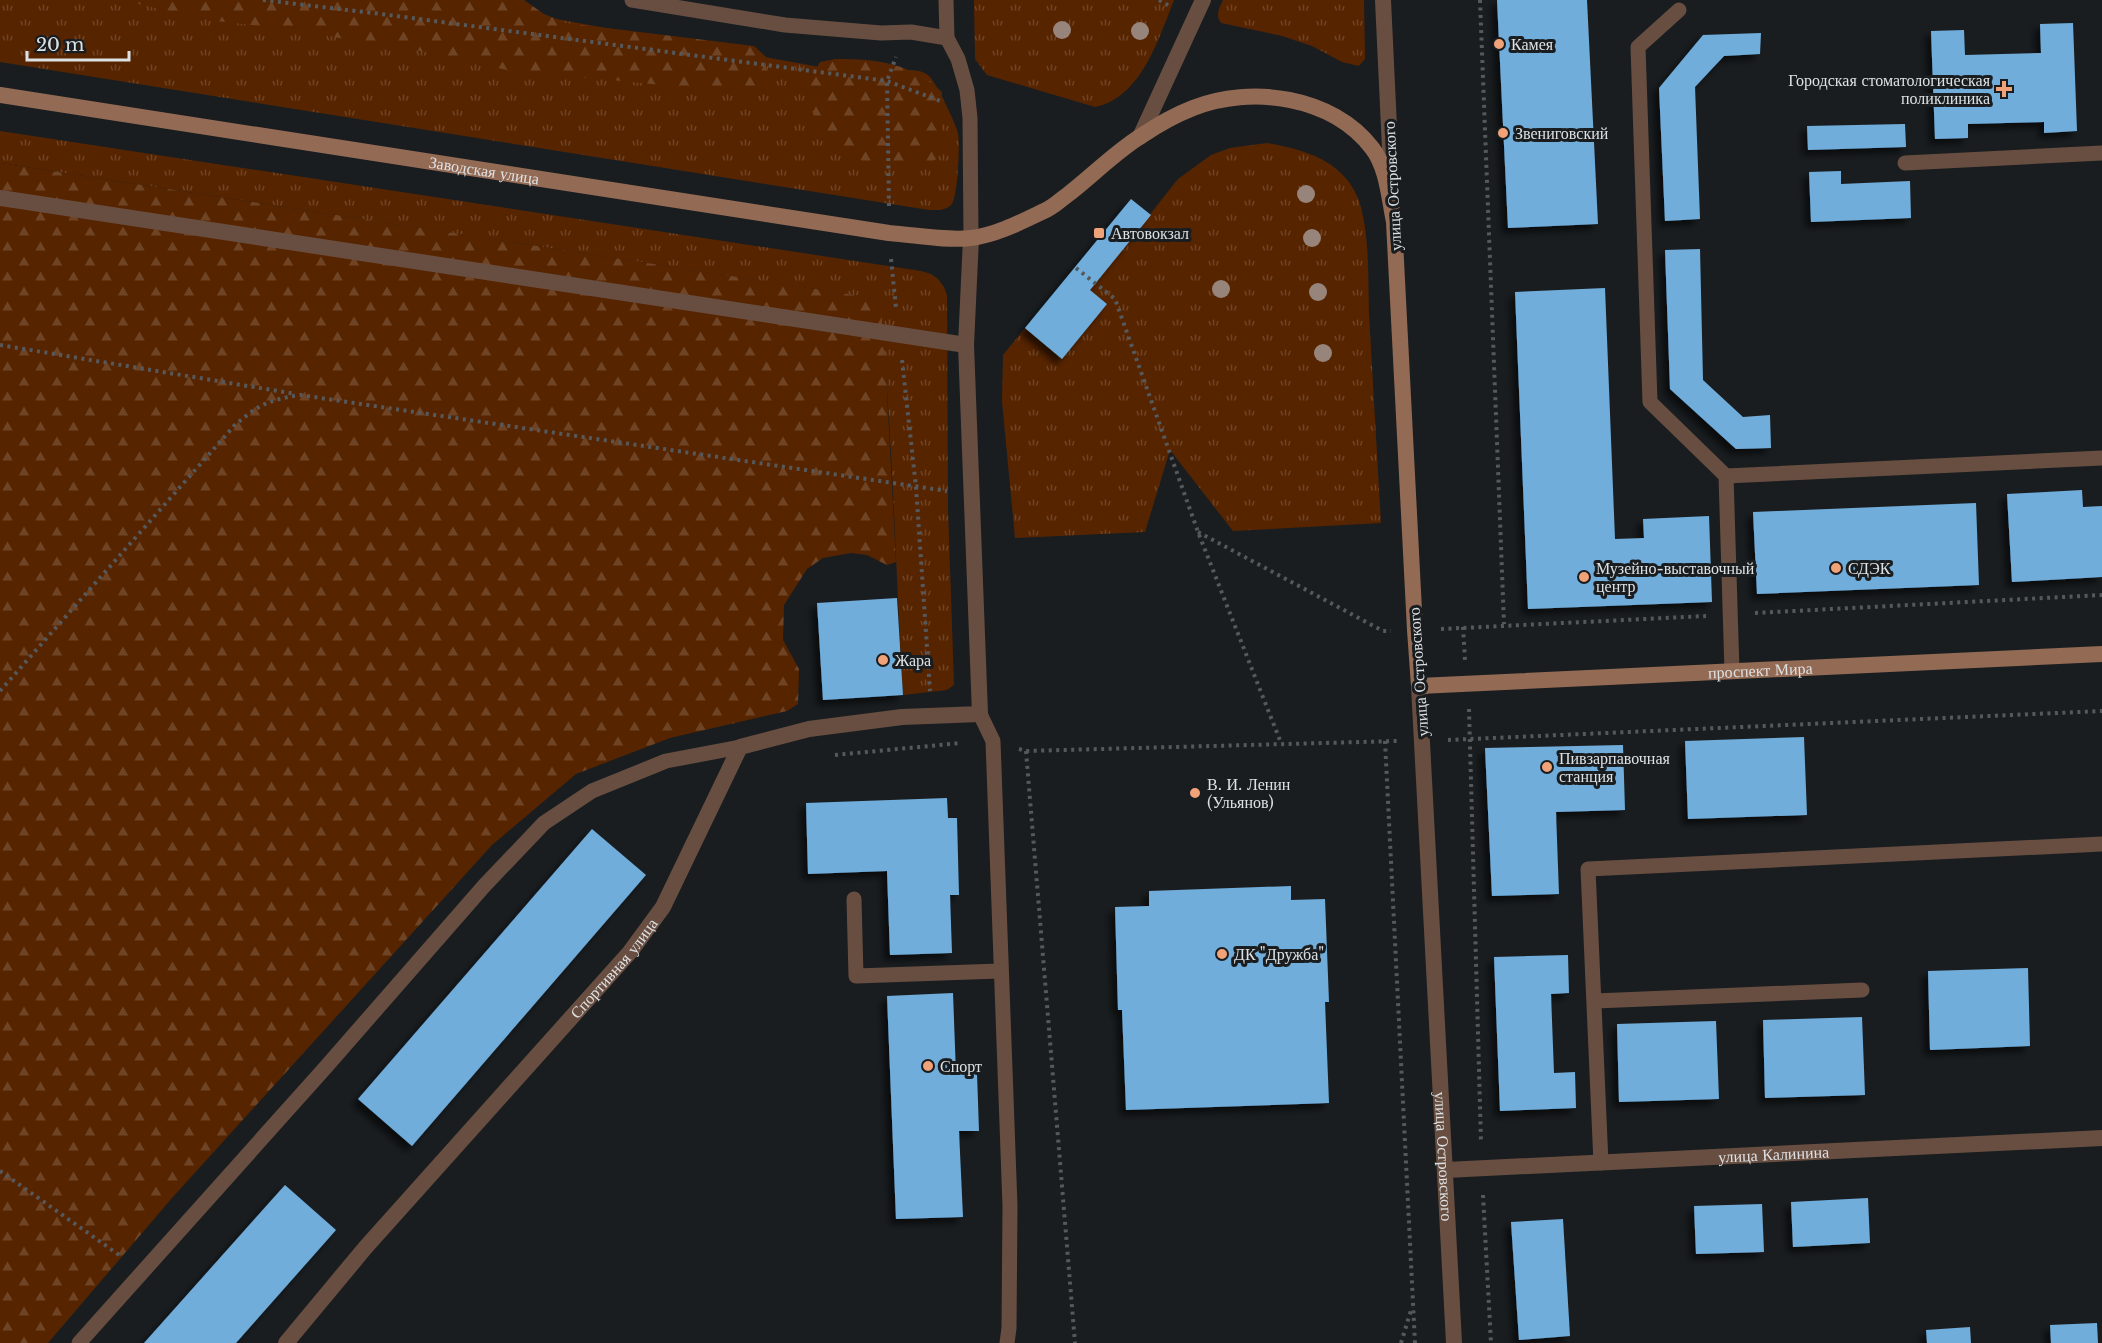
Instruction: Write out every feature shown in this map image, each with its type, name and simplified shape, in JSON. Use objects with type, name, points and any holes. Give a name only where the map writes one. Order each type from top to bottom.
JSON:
[{"type":"main road","name":"Заводская улица","points":[[0,95],[889,233],[941,238],[971,238],[1003,229],[1047,210],[1140,137],[1193,108],[1231,99],[1288,100],[1332,114],[1354,129],[1373,149],[1381,167],[1394,222]]},
{"type":"main road","name":"улица Островского","points":[[1394,222],[1419,686]]},
{"type":"main road","name":"проспект Мира","points":[[1419,686],[2102,654]]},
{"type":"street","points":[[1140,137],[1203,0]]},
{"type":"street","name":"улица Островского","points":[[1383,0],[1394,222]]},
{"type":"street","points":[[0,198],[966,345]]},
{"type":"street","points":[[740,747],[809,729],[843,724],[902,717],[980,714],[966,345],[971,238]]},
{"type":"street","name":"улица Островского","points":[[1419,686],[1424,741],[1454,1343]]},
{"type":"street","name":"Спортивная улица","points":[[286,1343],[365,1248],[630,952],[663,907],[740,747]]},
{"type":"street","name":"улица Калинина","points":[[1446,1170],[2102,1138]]},
{"type":"lane","points":[[632,0],[785,25],[881,33],[911,32],[947,38]]},
{"type":"lane","points":[[946,0],[947,38],[958,59],[967,90],[970,118],[971,238]]},
{"type":"lane","points":[[1679,10],[1638,47],[1650,402],[1726,476],[1732,671]]},
{"type":"lane","points":[[1905,163],[2102,153]]},
{"type":"lane","points":[[1726,476],[2102,458]]},
{"type":"lane","points":[[980,714],[993,741],[1010,1206],[1007,1343]]},
{"type":"lane","points":[[79,1343],[484,886],[544,823],[592,791],[666,761],[740,747]]},
{"type":"lane","points":[[1601,1163],[1588,868],[2102,844]]},
{"type":"lane","points":[[854,899],[856,976],[1000,971]]},
{"type":"lane","points":[[1594,1001],[1862,990]]},
{"type":"path","points":[[263,0],[887,81],[944,102]]},
{"type":"path","points":[[1159,0],[1171,7]]},
{"type":"path","points":[[1480,0],[1504,624]]},
{"type":"path","points":[[1076,268],[1115,299],[1198,532],[1281,743]]},
{"type":"path","points":[[0,345],[300,395],[971,494]]},
{"type":"path","points":[[0,691],[234,426],[256,407],[276,399],[300,395]]},
{"type":"path","points":[[1198,532],[1383,631],[2102,596]]},
{"type":"path","points":[[1424,741],[2102,711]]},
{"type":"path","points":[[1471,739],[1482,1168],[1491,1343]]},
{"type":"path","points":[[828,755],[993,741]]},
{"type":"path","points":[[1075,1343],[1026,751],[1385,741],[1415,1343]]},
{"type":"path","points":[[0,1171],[143,1271]]},
{"type":"path","points":[[1401,1343],[1413,1304]]},
{"type":"green space","points":[[0,0],[452,0],[880,78],[910,70],[922,72],[928,75],[935,85],[958,133],[959,159],[955,193],[949,207],[929,210],[0,62]]},
{"type":"green space","points":[[122,0],[524,0],[544,14],[566,23],[754,46],[766,57],[766,82],[754,93],[592,78],[550,77],[306,31],[217,21]]},
{"type":"green space","points":[[974,0],[1174,0],[1155,48],[1136,79],[1125,92],[1095,107],[987,75],[975,59]]},
{"type":"green space","points":[[1223,0],[1364,0],[1365,59],[1359,66],[1342,62],[1312,46],[1282,36],[1221,23],[1218,15]]},
{"type":"green space","points":[[836,59],[866,60],[893,65],[918,75],[942,92],[942,136],[937,159],[920,166],[867,163],[839,150],[820,133],[807,86],[820,62]]},
{"type":"green space","points":[[0,131],[931,274],[938,279],[947,295],[948,509],[954,685],[947,690],[903,695],[891,448],[879,299],[0,163]]},
{"type":"green space","points":[[1267,143],[1307,153],[1331,165],[1350,183],[1361,208],[1368,254],[1369,314],[1381,523],[1233,531],[1170,450],[1145,532],[1015,538],[1002,401],[1003,355],[1025,328],[1062,359],[1107,304],[1090,290],[1178,179],[1211,155],[1230,148]]},
{"type":"green space","points":[[0,163],[880,299],[896,562],[887,565],[867,555],[851,553],[823,558],[807,569],[784,605],[783,640],[799,669],[798,704],[787,711],[670,738],[576,774],[492,845],[172,1198],[48,1343],[0,1343]]},
{"type":"building","points":[[1497,0],[1587,0],[1598,224],[1508,228]]},
{"type":"building","name":"Городская стоматологическая поликлиника","points":[[2073,23],[2077,131],[2044,133],[2044,122],[1968,124],[1968,138],[1935,139],[1931,31],[1964,30],[1965,55],[2041,53],[2040,24]]},
{"type":"building","points":[[1761,33],[1760,54],[1724,56],[1695,87],[1700,219],[1665,221],[1659,88],[1703,35]]},
{"type":"building","points":[[1905,124],[1906,147],[1808,150],[1807,126]]},
{"type":"building","points":[[1841,171],[1841,184],[1910,181],[1911,218],[1811,222],[1809,172]]},
{"type":"building","points":[[1131,199],[1151,215],[1090,290],[1107,304],[1062,359],[1025,328]]},
{"type":"building","points":[[1700,249],[1703,380],[1743,417],[1770,415],[1771,448],[1736,449],[1670,389],[1665,250]]},
{"type":"building","points":[[1605,288],[1615,539],[1644,538],[1643,519],[1709,516],[1712,602],[1528,609],[1515,292]]},
{"type":"building","points":[[2082,490],[2083,507],[2102,506],[2102,577],[2012,582],[2007,494]]},
{"type":"building","points":[[1976,503],[1979,585],[1757,594],[1753,512]]},
{"type":"building","points":[[897,598],[903,695],[823,700],[817,603]]},
{"type":"building","points":[[1804,737],[1807,815],[1688,819],[1685,741]]},
{"type":"building","points":[[1623,745],[1625,810],[1556,812],[1559,894],[1492,896],[1485,748]]},
{"type":"building","points":[[947,798],[948,818],[957,818],[959,895],[950,895],[952,953],[890,955],[887,871],[808,874],[806,803]]},
{"type":"building","points":[[592,829],[646,875],[412,1146],[358,1099]]},
{"type":"building","name":"ДК \"Дружба\"","points":[[1291,886],[1291,900],[1325,899],[1329,1002],[1325,1002],[1329,1103],[1126,1110],[1122,1010],[1118,1010],[1115,907],[1149,906],[1149,891]]},
{"type":"building","points":[[1568,955],[1569,993],[1551,994],[1554,1073],[1575,1072],[1576,1108],[1500,1111],[1494,957]]},
{"type":"building","points":[[2028,968],[2030,1046],[1930,1050],[1928,971]]},
{"type":"building","points":[[953,993],[956,1074],[977,1074],[979,1131],[959,1131],[963,1217],[896,1219],[887,996]]},
{"type":"building","points":[[1862,1017],[1865,1095],[1765,1098],[1763,1020]]},
{"type":"building","points":[[1716,1021],[1719,1099],[1619,1102],[1617,1024]]},
{"type":"building","points":[[285,1185],[336,1230],[236,1343],[144,1343]]},
{"type":"building","points":[[1868,1198],[1870,1243],[1793,1247],[1791,1202]]},
{"type":"building","points":[[1762,1204],[1764,1252],[1696,1254],[1694,1206]]},
{"type":"building","points":[[1563,1219],[1570,1336],[1519,1340],[1511,1222]]},
{"type":"building","points":[[2097,1323],[2098,1343],[2051,1343],[2050,1325]]},
{"type":"building","points":[[1970,1327],[1971,1343],[1927,1343],[1926,1330]]},
{"type":"place","name":"Камея","points":[[1499,44]]},
{"type":"place","name":"Городская стоматологическая поликлиника","points":[[2004,89]]},
{"type":"place","name":"Звениговский","points":[[1503,133]]},
{"type":"place","name":"Автовокзал","points":[[1099,233]]},
{"type":"place","name":"СДЭК","points":[[1836,568]]},
{"type":"place","name":"Музейно-выставочный центр","points":[[1584,577]]},
{"type":"place","name":"Жара","points":[[883,660]]},
{"type":"place","name":"Пивзарпавочная станция","points":[[1547,767]]},
{"type":"place","name":"В. И. Ленин (Ульянов)","points":[[1195,793]]},
{"type":"place","name":"ДК \"Дружба\"","points":[[1222,954]]},
{"type":"place","name":"Спорт","points":[[928,1066]]}]
